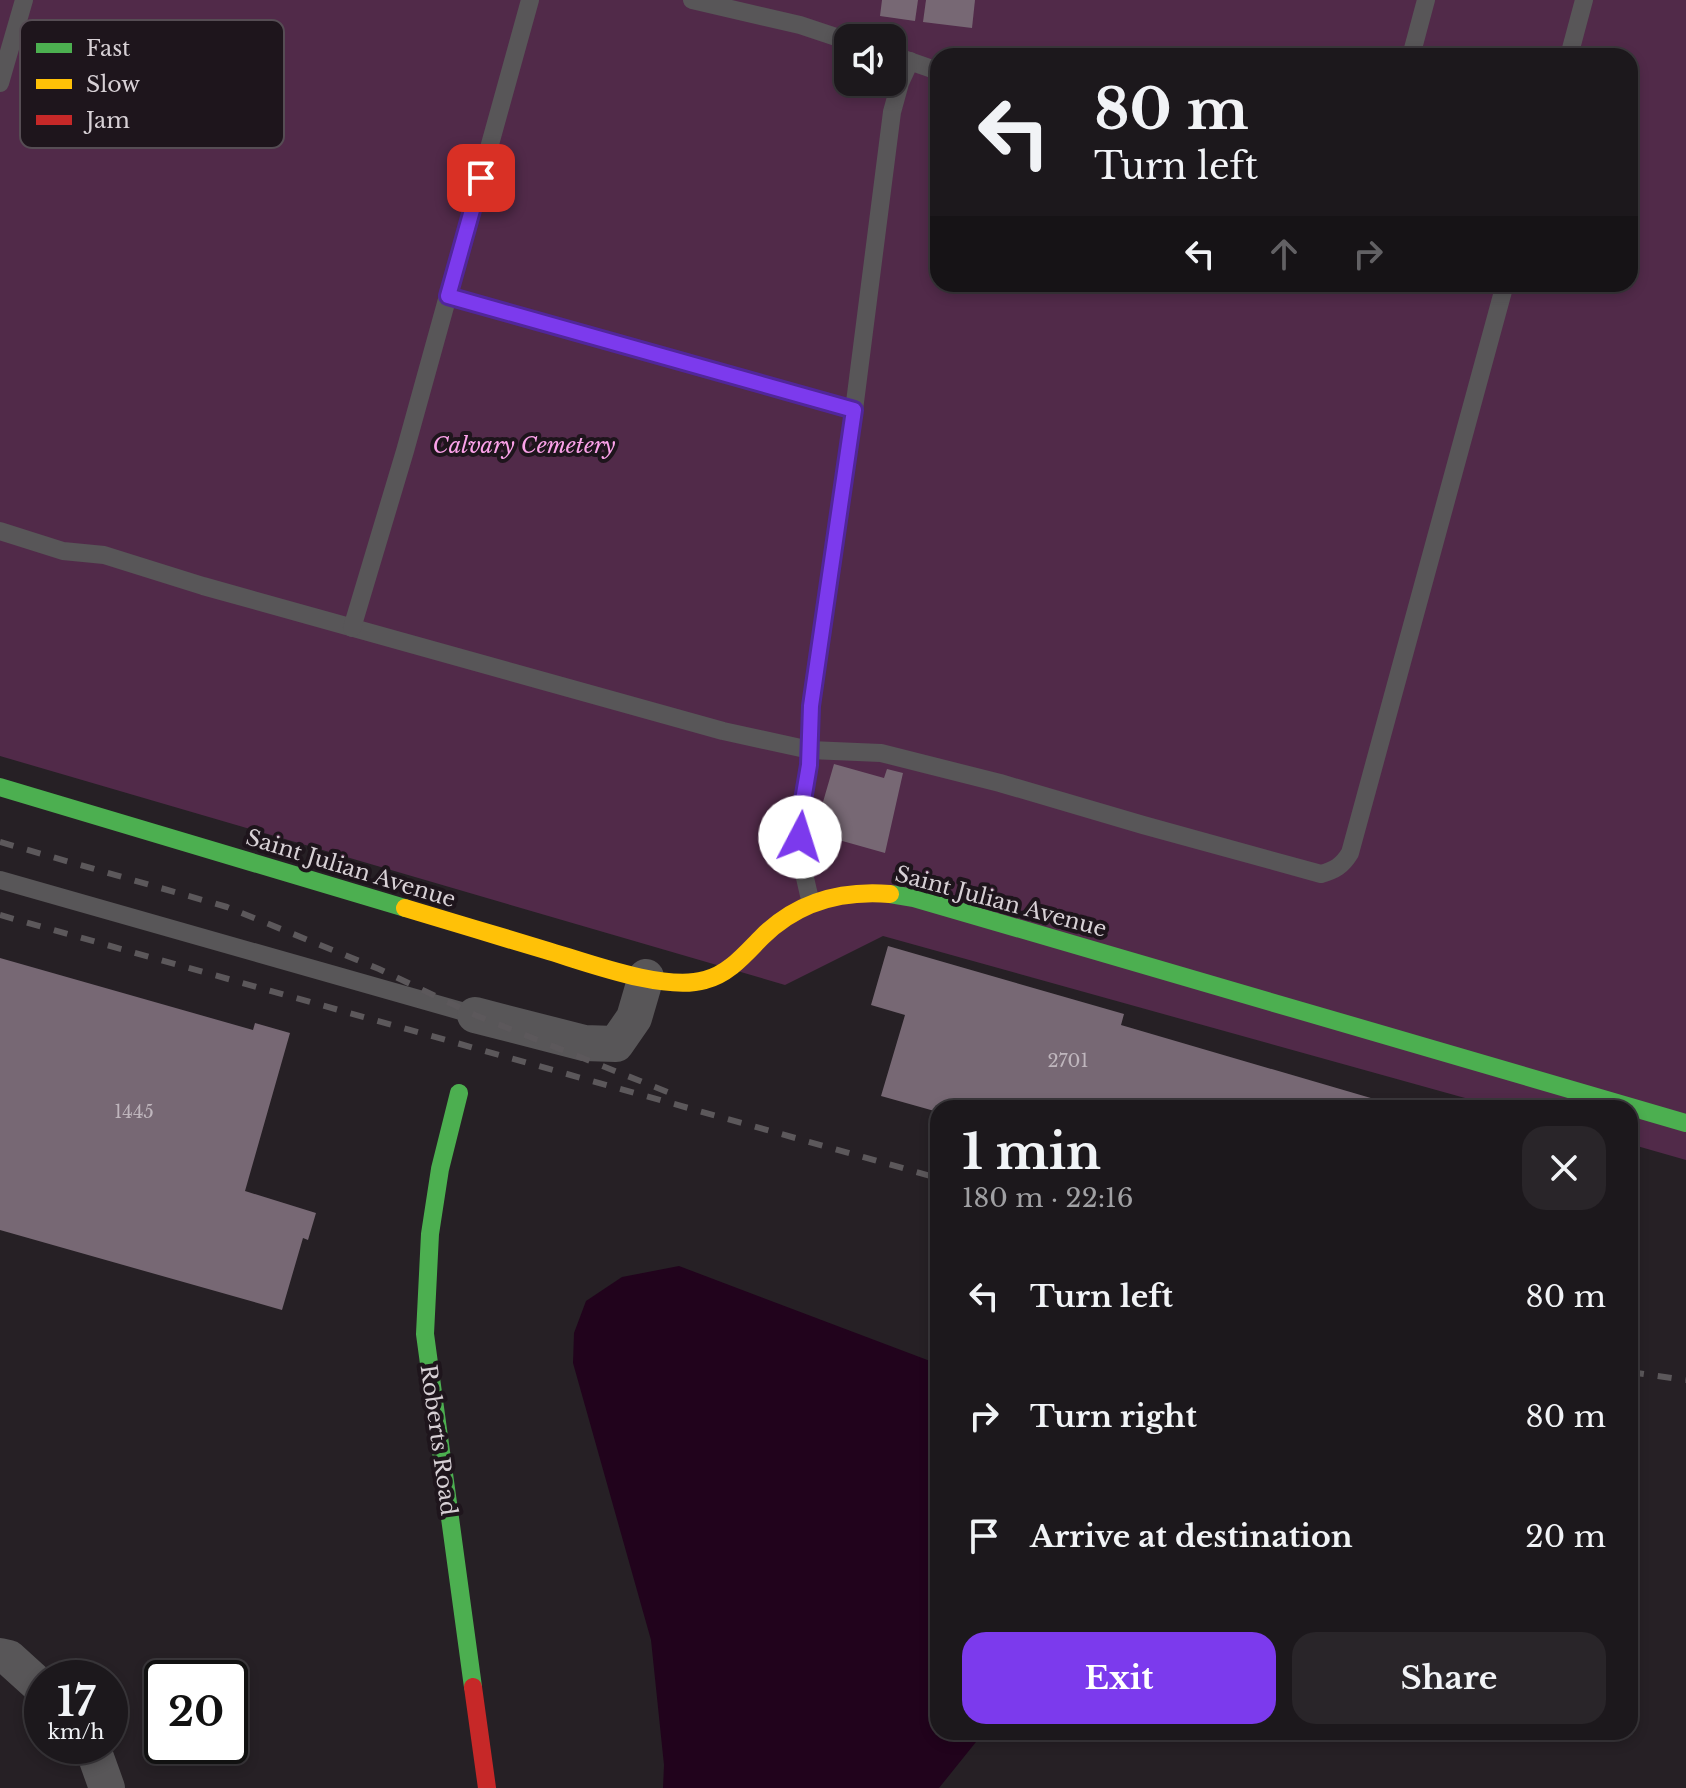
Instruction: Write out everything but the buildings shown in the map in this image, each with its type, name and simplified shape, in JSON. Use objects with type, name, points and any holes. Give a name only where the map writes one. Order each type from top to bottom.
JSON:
[{"type":"street","name":"Saint Julian Avenue","points":[[0,787],[567,957],[671,983],[693,983],[720,975],[739,963],[771,928],[811,904],[840,894],[885,893],[914,898],[1607,1100]]},
{"type":"street","points":[[475,1015],[584,1043],[616,1044],[634,1018],[646,977]]},
{"type":"street","name":"Roberts Road","points":[[459,1093],[440,1169],[430,1234],[425,1334],[487,1788]]},
{"type":"street","name":"Saint Julian Avenue","points":[[1638,1109],[1686,1123]]},
{"type":"street","points":[[0,1656],[9,1658],[24,1672]]},
{"type":"street","points":[[98,1764],[107,1788]]},
{"type":"lane","points":[[0,83],[24,0]]},
{"type":"lane","points":[[352,628],[405,451],[530,0]]},
{"type":"lane","points":[[692,0],[800,25],[834,36]]},
{"type":"lane","points":[[1413,48],[1426,0]]},
{"type":"lane","points":[[1571,48],[1584,0]]},
{"type":"lane","points":[[906,60],[930,68]]},
{"type":"lane","points":[[811,904],[800,856],[800,818],[809,765],[811,706],[896,96]]},
{"type":"lane","points":[[0,531],[63,551],[104,555],[203,586],[723,731],[810,750],[881,753],[1000,783],[1321,874],[1336,870],[1350,853],[1503,292]]},
{"type":"lane","points":[[448,296],[854,410]]},
{"type":"lane","points":[[0,880],[475,1015]]},
{"type":"green space","name":"Calvary Cemetery","points":[[0,0],[1686,0],[1686,1160],[1638,1146],[1638,1100],[1472,1100],[883,936],[785,985],[0,756]]},
{"type":"shaded area","points":[[679,1266],[930,1361],[930,1740],[978,1740],[939,1788],[663,1788],[664,1765],[651,1640],[573,1363],[574,1333],[586,1301],[622,1277]]},
{"type":"railway","points":[[0,842],[227,907],[379,969],[475,1015],[670,1093]]},
{"type":"railway","points":[[0,915],[930,1176]]},
{"type":"railway","points":[[1638,1373],[1686,1380]]},
{"type":"traffic: fast","points":[[0,787],[405,908]]},
{"type":"traffic: fast","points":[[890,894],[914,898],[1607,1100]]},
{"type":"traffic: fast","points":[[459,1093],[440,1169],[430,1234],[425,1334],[473,1687]]},
{"type":"traffic: fast","points":[[1638,1109],[1686,1123]]},
{"type":"traffic: slow","points":[[405,908],[625,974],[688,983],[722,973],[776,925],[805,907],[854,894],[890,894]]},
{"type":"traffic: jam","points":[[473,1687],[487,1788]]},
{"type":"route","points":[[481,178],[448,296],[854,410],[811,706],[809,765],[800,837]]}]
